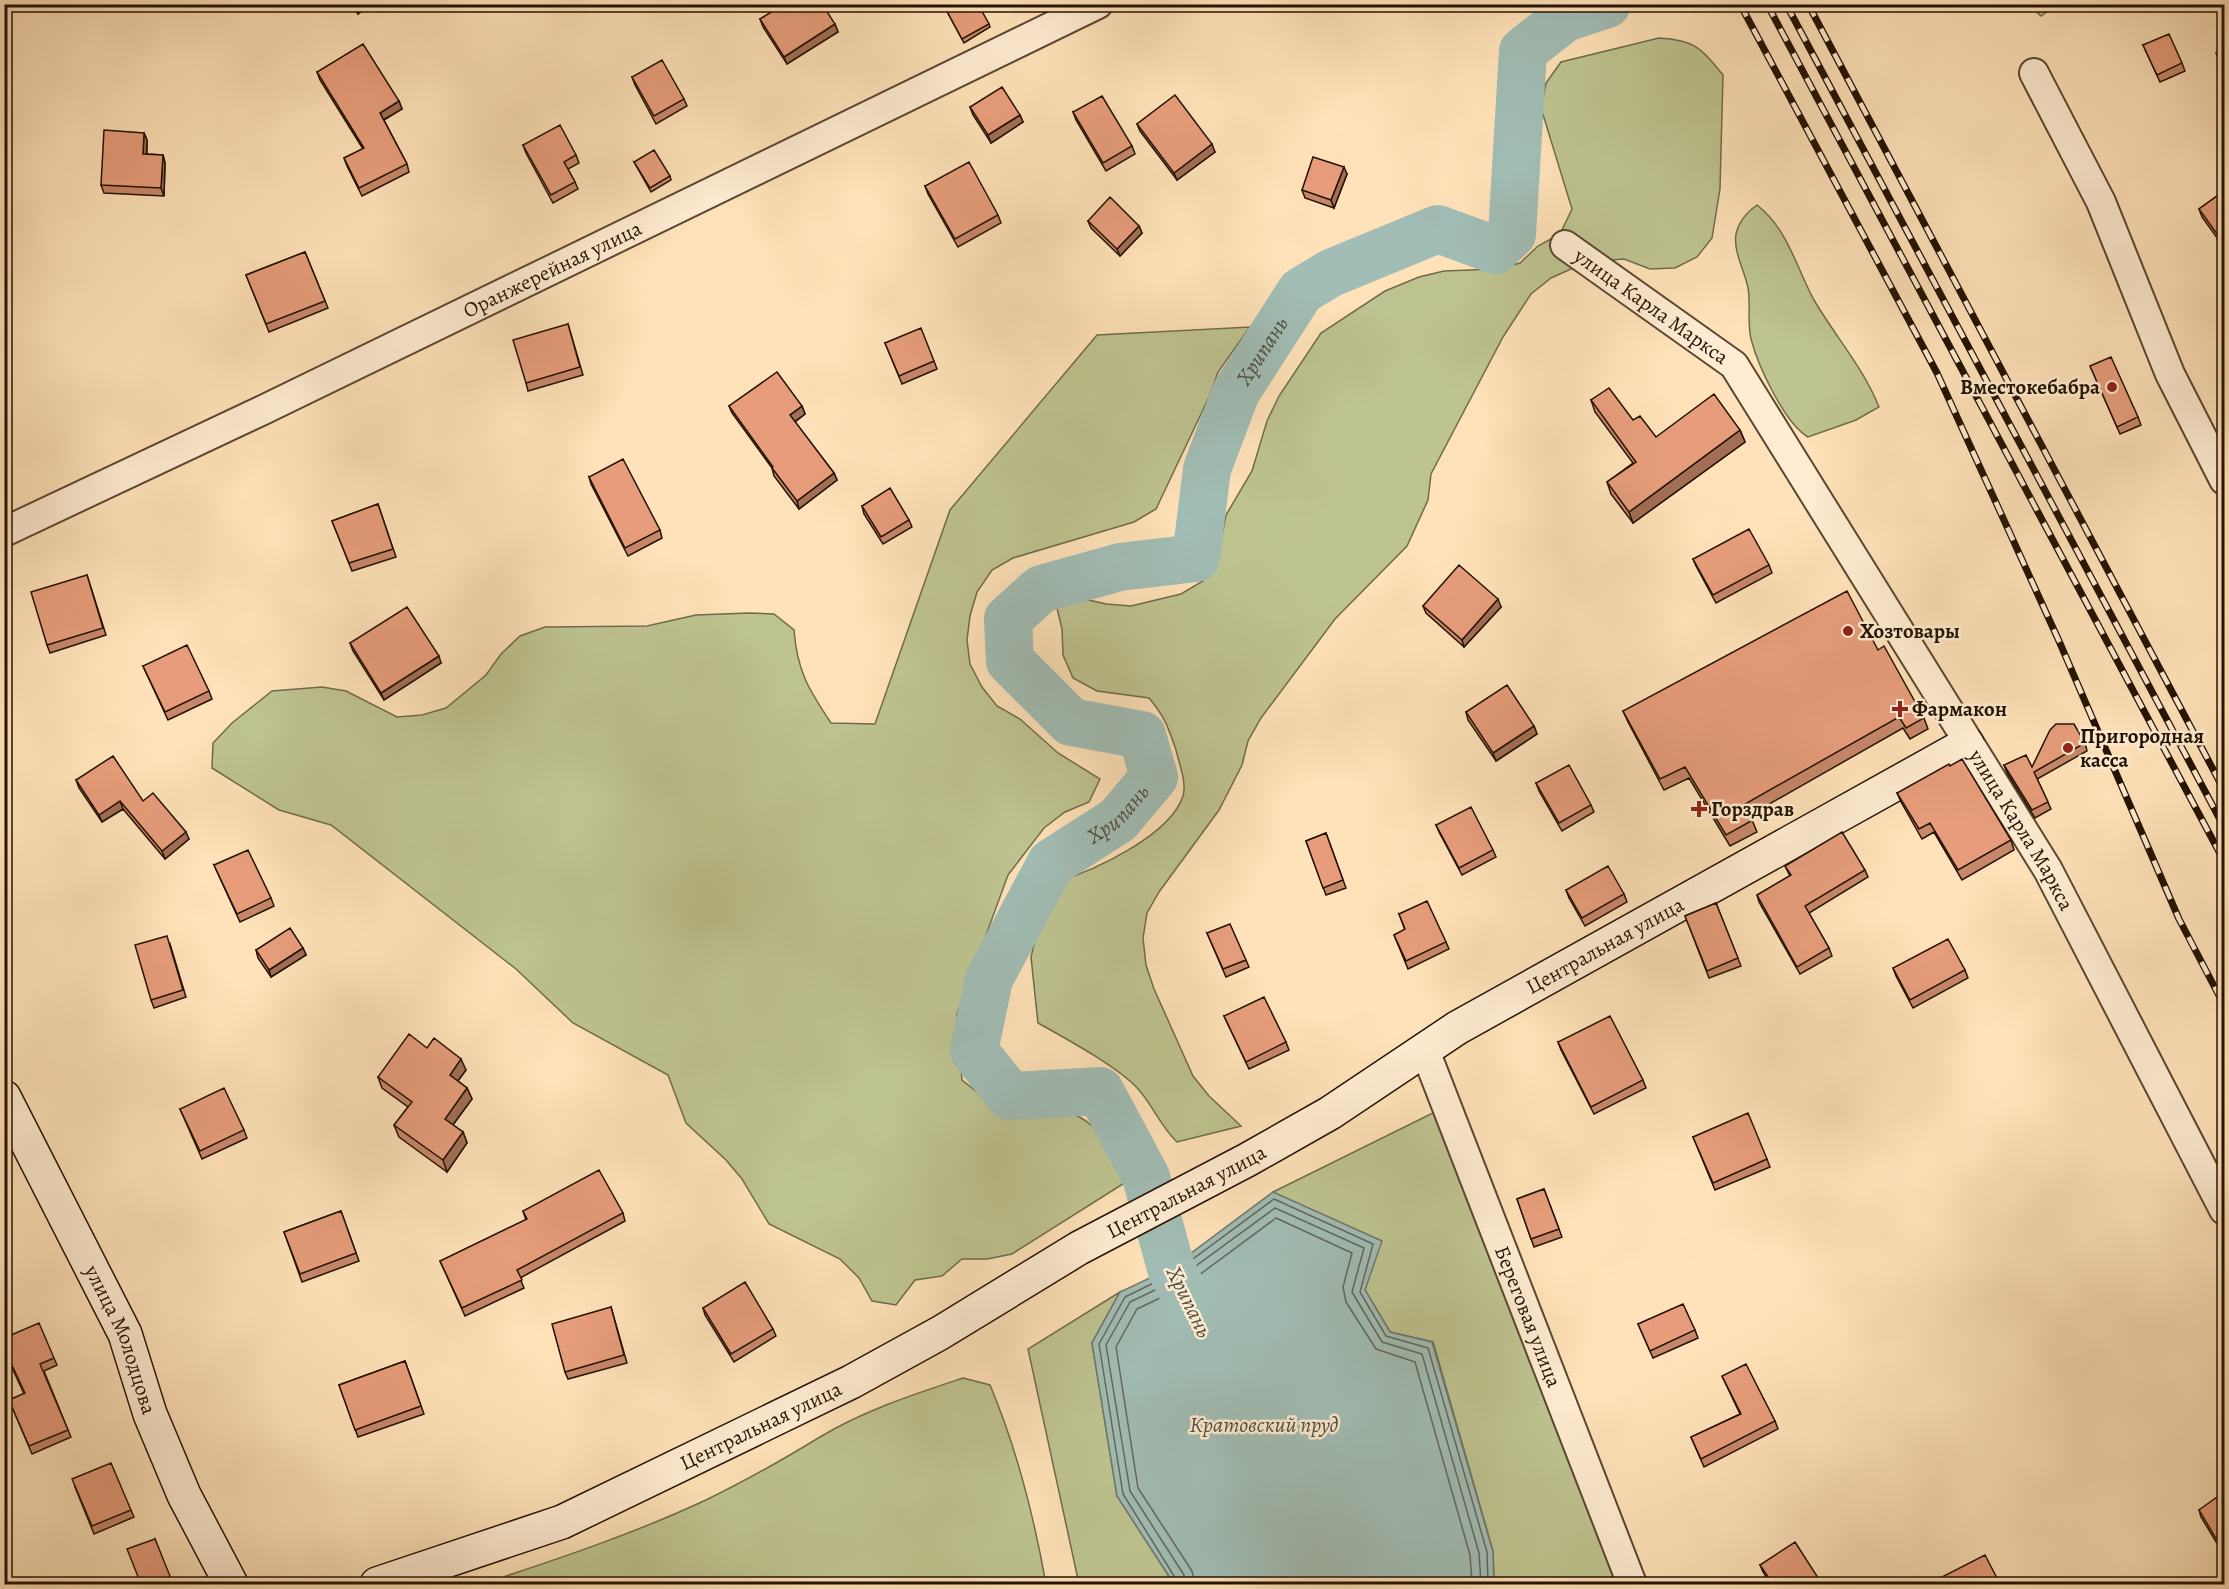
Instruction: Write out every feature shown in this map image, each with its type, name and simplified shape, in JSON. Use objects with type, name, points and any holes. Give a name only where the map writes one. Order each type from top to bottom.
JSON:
[{"type":"street","name":"Оранжерейная улица","points":[[4,532],[263,410],[1098,4]]},
{"type":"street","points":[[2034,73],[2101,202],[2170,374],[2224,480]]},
{"type":"street","name":"улица Карла Маркса","points":[[1565,245],[1734,365],[1967,744],[2048,870],[2224,1210]]},
{"type":"street","name":"Центральная улица","points":[[377,1584],[562,1522],[851,1382],[940,1333],[1079,1248],[1247,1160],[1330,1113],[1424,1048],[1967,744]]},
{"type":"street","name":"Береговая улица","points":[[1424,1048],[1632,1584]]},
{"type":"street","name":"улица Молодцова","points":[[4,1097],[125,1334],[150,1414],[184,1495],[231,1584]]},
{"type":"green space","points":[[2029,5],[2056,5],[2041,16]]},
{"type":"green space","points":[[1659,38],[1681,41],[1696,47],[1723,75],[1720,189],[1712,238],[1697,257],[1675,268],[1650,269],[1624,259],[1599,261],[1573,268],[1551,278],[1531,294],[1503,337],[1431,474],[1428,500],[1407,546],[1335,619],[1261,718],[1248,741],[1242,765],[1219,810],[1159,892],[1147,913],[1143,938],[1146,965],[1154,989],[1193,1076],[1209,1096],[1241,1126],[1177,1142],[1166,1130],[1144,1096],[1130,1081],[1092,1054],[1038,1023],[1031,957],[1040,919],[1056,882],[1109,861],[1147,838],[1175,811],[1184,791],[1182,773],[1171,735],[1149,698],[1097,691],[1073,678],[1063,655],[1062,629],[1056,604],[1080,598],[1106,604],[1131,606],[1181,594],[1203,581],[1217,560],[1226,515],[1252,471],[1267,421],[1279,396],[1321,333],[1385,291],[1419,277],[1444,271],[1496,269],[1520,263],[1538,246],[1560,234],[1572,209],[1541,108],[1546,83],[1561,62]]},
{"type":"green space","points":[[1757,205],[1768,215],[1784,237],[1814,300],[1857,365],[1879,407],[1856,420],[1808,437],[1790,420],[1782,407],[1766,378],[1751,339],[1748,288],[1738,255],[1736,234],[1741,221]]},
{"type":"green space","points":[[1250,327],[1218,372],[1210,395],[1156,509],[1134,522],[1013,558],[992,570],[977,592],[970,616],[967,640],[970,664],[982,687],[997,706],[1020,719],[1058,753],[1100,779],[1089,802],[1065,812],[1044,828],[1008,875],[957,1014],[962,1080],[1008,1116],[1061,1112],[1073,1114],[1082,1119],[1100,1133],[1134,1177],[1012,1254],[987,1259],[962,1259],[942,1276],[915,1280],[896,1305],[872,1301],[859,1278],[840,1259],[769,1224],[742,1179],[726,1160],[686,1123],[668,1075],[573,1023],[516,969],[331,825],[279,810],[212,768],[213,743],[232,723],[272,691],[322,687],[346,691],[397,717],[422,715],[446,708],[486,675],[501,654],[520,636],[545,627],[647,626],[696,615],[774,614],[794,630],[798,657],[805,680],[831,723],[875,724],[950,510],[1097,335]]},
{"type":"green space","points":[[1459,1100],[1648,1584],[1494,1584],[1493,1551],[1433,1342],[1390,1332],[1365,1290],[1273,1192]]},
{"type":"green space","points":[[1120,1292],[1092,1343],[1117,1496],[1174,1584],[1079,1584],[1028,1349]]},
{"type":"green space","points":[[963,1378],[990,1385],[1000,1409],[1024,1483],[1046,1584],[482,1584],[653,1523],[751,1477],[837,1427],[890,1403]]},
{"type":"water","name":"Кратовский пруд","points":[[1273,1192],[1382,1241],[1365,1290],[1390,1332],[1432,1342],[1493,1552],[1494,1584],[1174,1584],[1117,1496],[1092,1343],[1120,1292],[1171,1268]]},
{"type":"building","points":[[784,4],[822,4],[835,24],[784,57],[760,19]]},
{"type":"building","points":[[943,4],[978,4],[989,24],[962,39]]},
{"type":"building","points":[[2169,34],[2182,63],[2157,75],[2143,45]]},
{"type":"building","points":[[363,44],[399,101],[380,113],[407,164],[359,188],[344,158],[364,148],[317,72]]},
{"type":"building","points":[[2224,50],[2224,74],[2216,53]]},
{"type":"building","points":[[662,60],[684,99],[654,116],[632,77]]},
{"type":"building","points":[[1002,87],[1020,115],[988,135],[970,107]]},
{"type":"building","points":[[1175,95],[1212,144],[1174,173],[1137,124]]},
{"type":"building","points":[[1102,96],[1132,146],[1103,163],[1073,112]]},
{"type":"building","points":[[560,125],[576,155],[564,162],[575,182],[551,195],[523,145]]},
{"type":"building","points":[[104,130],[144,133],[143,154],[163,155],[161,188],[101,185]]},
{"type":"building","points":[[654,150],[670,176],[650,188],[634,162]]},
{"type":"building","points":[[1313,157],[1344,167],[1331,200],[1302,190]]},
{"type":"building","points":[[969,162],[998,215],[955,239],[925,186]]},
{"type":"building","points":[[2224,191],[2224,229],[2217,234],[2199,209]]},
{"type":"building","points":[[1110,197],[1139,226],[1117,249],[1088,221]]},
{"type":"building","points":[[305,252],[325,301],[266,324],[246,275]]},
{"type":"building","points":[[568,324],[580,367],[526,383],[513,340]]},
{"type":"building","points":[[921,328],[934,361],[899,376],[885,343]]},
{"type":"building","points":[[2111,357],[2138,417],[2117,427],[2090,366]]},
{"type":"building","points":[[777,372],[802,406],[790,415],[834,473],[797,501],[729,406]]},
{"type":"building","points":[[1609,388],[1633,420],[1640,416],[1656,437],[1714,394],[1740,430],[1629,512],[1607,482],[1636,462],[1591,400]]},
{"type":"building","points":[[623,459],[660,530],[625,548],[589,477]]},
{"type":"building","points":[[890,488],[909,520],[881,537],[862,506]]},
{"type":"building","points":[[378,504],[393,549],[349,563],[332,521]]},
{"type":"building","points":[[1749,529],[1769,565],[1713,595],[1693,559]]},
{"type":"building","points":[[1459,565],[1498,599],[1462,640],[1423,606]]},
{"type":"building","points":[[87,575],[103,628],[47,645],[31,592]]},
{"type":"building","points":[[1847,591],[1878,650],[1884,646],[1924,718],[1906,728],[1899,717],[1745,804],[1753,820],[1726,835],[1685,767],[1660,779],[1623,711]]},
{"type":"building","points":[[407,607],[439,656],[381,693],[350,643]]},
{"type":"building","points":[[187,645],[209,691],[165,712],[143,666]]},
{"type":"building","points":[[1507,685],[1534,726],[1493,753],[1466,712]]},
{"type":"building","points":[[2056,724],[2074,724],[2085,743],[2034,772],[2048,802],[2032,810],[2004,765],[2026,755],[2032,767],[2050,730]]},
{"type":"building","points":[[113,756],[143,801],[153,793],[186,832],[162,851],[120,801],[99,815],[76,780]]},
{"type":"building","points":[[1962,759],[2011,840],[1958,870],[1930,823],[1919,829],[1897,793]]},
{"type":"building","points":[[1569,765],[1591,805],[1559,823],[1536,783]]},
{"type":"building","points":[[1471,807],[1493,850],[1459,868],[1436,825]]},
{"type":"building","points":[[1842,832],[1865,870],[1805,906],[1829,948],[1797,967],[1757,895],[1791,875],[1785,866]]},
{"type":"building","points":[[1326,833],[1343,880],[1323,888],[1306,841]]},
{"type":"building","points":[[248,850],[271,898],[237,914],[214,865]]},
{"type":"building","points":[[1608,866],[1624,894],[1582,918],[1566,890]]},
{"type":"building","points":[[1427,901],[1446,942],[1406,961],[1394,935],[1405,929],[1399,914]]},
{"type":"building","points":[[1716,903],[1738,958],[1707,971],[1685,916]]},
{"type":"building","points":[[1230,924],[1246,960],[1223,969],[1207,933]]},
{"type":"building","points":[[290,928],[303,948],[269,970],[256,950]]},
{"type":"building","points":[[167,936],[183,990],[151,1000],[135,945]]},
{"type":"building","points":[[1948,939],[1965,970],[1910,1000],[1893,968]]},
{"type":"building","points":[[1264,997],[1286,1042],[1246,1062],[1224,1016]]},
{"type":"building","points":[[1610,1016],[1643,1080],[1591,1107],[1558,1042]]},
{"type":"building","points":[[409,1034],[427,1048],[434,1038],[461,1059],[450,1075],[467,1088],[445,1119],[463,1132],[443,1160],[394,1125],[412,1102],[378,1077]]},
{"type":"building","points":[[224,1088],[244,1130],[200,1151],[180,1109]]},
{"type":"building","points":[[1748,1113],[1767,1159],[1713,1183],[1693,1137]]},
{"type":"building","points":[[599,1170],[623,1213],[517,1270],[522,1280],[462,1308],[440,1261],[527,1219],[523,1211]]},
{"type":"building","points":[[1544,1189],[1559,1229],[1531,1239],[1517,1199]]},
{"type":"building","points":[[341,1211],[356,1253],[300,1274],[284,1232]]},
{"type":"building","points":[[745,1282],[773,1329],[731,1354],[703,1308]]},
{"type":"building","points":[[1683,1304],[1695,1330],[1650,1351],[1638,1324]]},
{"type":"building","points":[[611,1307],[624,1355],[565,1372],[552,1324]]},
{"type":"building","points":[[39,1323],[54,1358],[40,1364],[68,1430],[29,1446],[9,1400],[25,1393],[4,1348],[4,1338]]},
{"type":"building","points":[[405,1361],[421,1406],[355,1430],[339,1385]]},
{"type":"building","points":[[1746,1364],[1775,1421],[1701,1459],[1691,1437],[1741,1414],[1722,1376]]},
{"type":"building","points":[[111,1463],[131,1510],[92,1526],[72,1479]]},
{"type":"building","points":[[2217,1497],[2224,1508],[2224,1552],[2199,1510]]},
{"type":"building","points":[[155,1539],[170,1576],[149,1584],[141,1584],[127,1549]]},
{"type":"building","points":[[1795,1542],[1822,1584],[1773,1584],[1760,1565]]},
{"type":"building","points":[[1985,1555],[2000,1584],[1941,1584],[1938,1579]]},
{"type":"building","points":[[1693,1578],[1696,1584],[1677,1584]]},
{"type":"waterway","name":"Хрипань","points":[[1200,1326],[1171,1268],[1146,1177],[1100,1091],[1010,1096],[974,1051],[989,979],[1051,863],[1118,820],[1154,777],[1142,735],[1071,722],[1010,661],[1008,619],[1041,589],[1120,567],[1196,558],[1207,469],[1236,392],[1301,291],[1331,273],[1438,229],[1495,250],[1512,234],[1523,51],[1565,18],[1607,4]]},
{"type":"railway","points":[[1740,4],[1937,373],[2059,641],[2179,919],[2224,1005]]},
{"type":"railway","points":[[1767,4],[2224,861]]},
{"type":"railway","points":[[1786,4],[2224,827]]},
{"type":"railway","points":[[1808,4],[2224,790]]},
{"type":"place","name":"Вместокебабра","points":[[2112,387]]},
{"type":"place","name":"Хозтовары","points":[[1848,631]]},
{"type":"place","name":"Фармакон","points":[[1900,709]]},
{"type":"place","name":"Пригородная касса","points":[[2068,748]]},
{"type":"place","name":"Горздрав","points":[[1699,809]]}]
